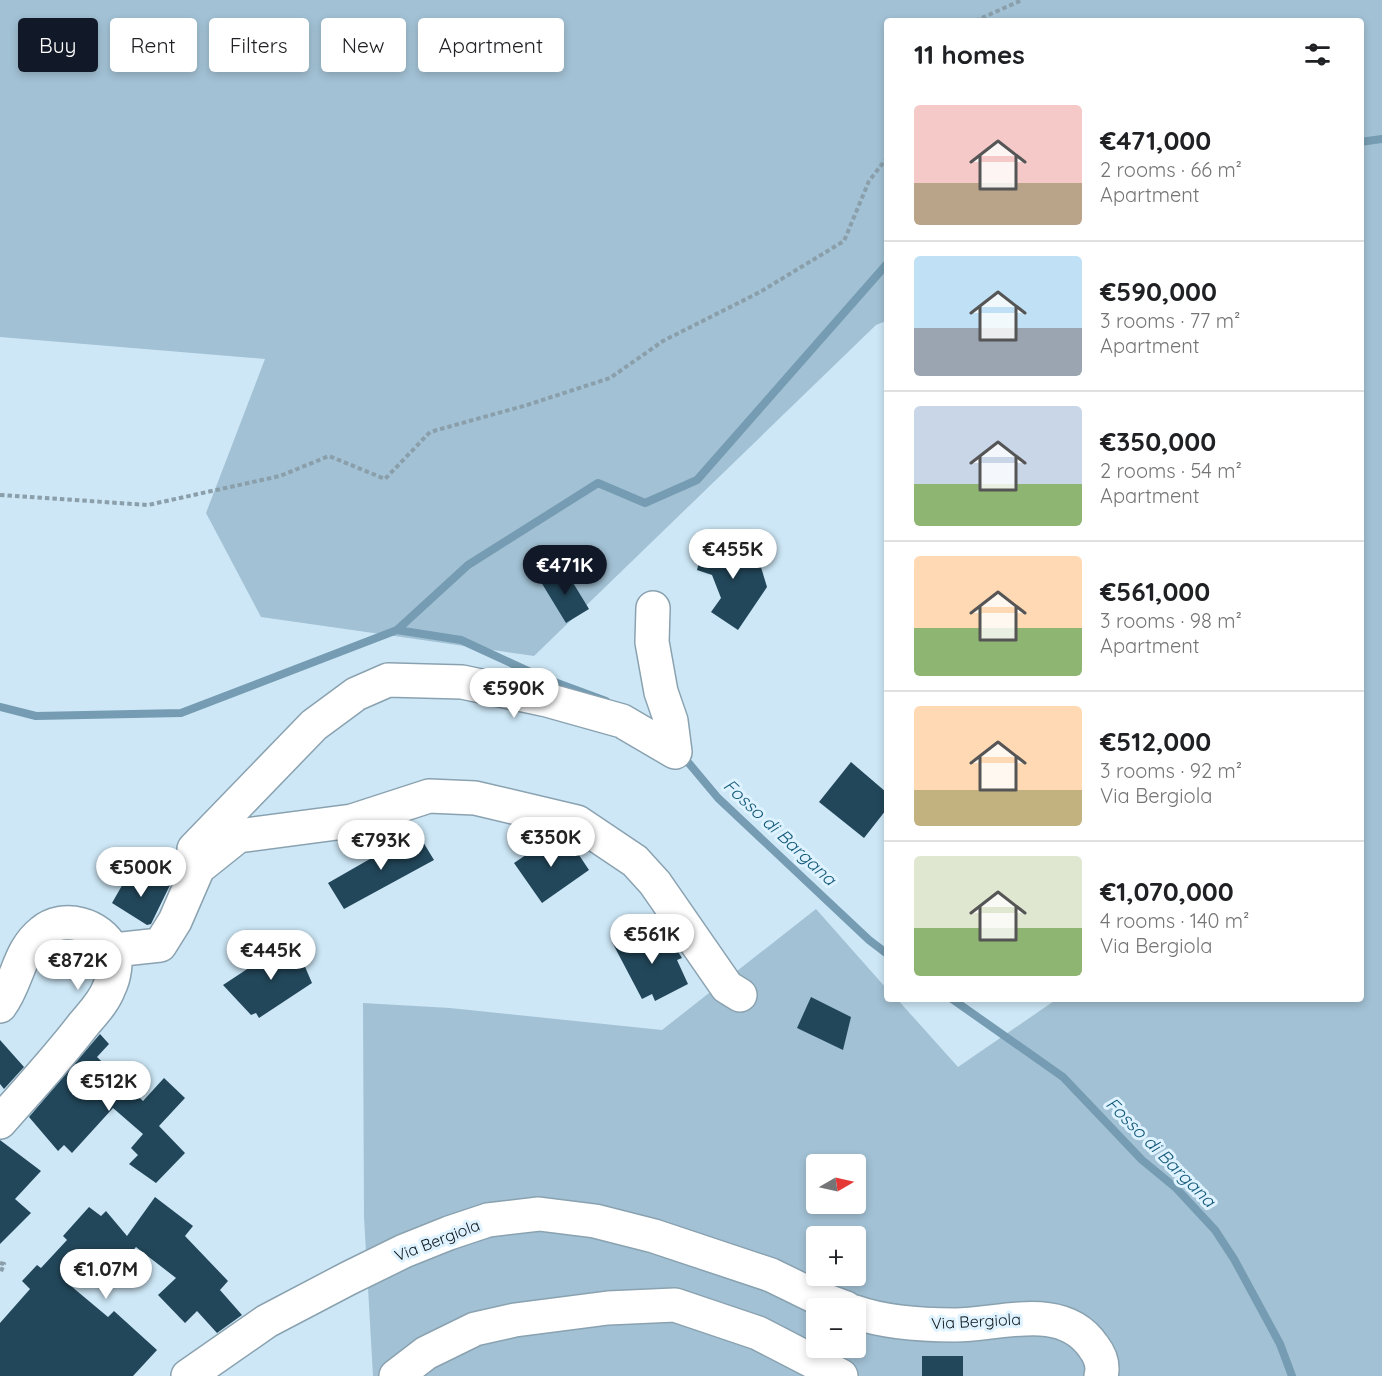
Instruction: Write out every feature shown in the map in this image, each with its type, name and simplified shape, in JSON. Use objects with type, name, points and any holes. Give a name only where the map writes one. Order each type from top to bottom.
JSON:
[{"type":"street","points":[[198,868],[194,850],[314,725],[356,693],[388,680],[462,682],[547,700],[622,721],[675,752],[671,722],[661,692],[652,642],[653,608]]},
{"type":"street","points":[[114,950],[160,945],[175,921],[198,868],[238,836],[352,821],[429,796],[475,798],[577,822],[636,861],[656,883],[727,987],[740,995]]},
{"type":"street","points":[[0,1006],[14,982],[23,955],[32,940],[50,926],[57,923],[85,925],[104,938],[114,950],[114,975],[101,1004],[0,1122]]},
{"type":"street","name":"Via Bergiola","points":[[188,1376],[267,1321],[404,1251],[488,1220],[539,1214],[595,1221],[664,1239],[771,1275],[819,1298]]},
{"type":"street","points":[[396,1376],[426,1353],[475,1329],[515,1320],[608,1308],[675,1305],[758,1333],[841,1376]]},
{"type":"street","name":"Via Bergiola","points":[[866,1315],[921,1324],[958,1325],[1028,1318],[1058,1322],[1081,1331],[1098,1352],[1103,1369],[1101,1376]]},
{"type":"path","points":[[982,18],[1022,0]]},
{"type":"path","points":[[0,495],[148,505],[280,476],[329,456],[385,478],[430,432],[527,405],[610,378],[663,341],[760,292],[844,241],[869,181],[884,162]]},
{"type":"path","points":[[0,1263],[4,1264],[0,1274]]},
{"type":"shaded area","points":[[0,0],[1382,0],[1382,1376],[373,1376],[364,1217],[363,1003],[450,1008],[662,1030],[816,909],[884,986],[884,1002],[900,1002],[958,1067],[1053,1002],[1364,1002],[1364,18],[884,18],[884,322],[876,325],[534,656],[261,617],[206,513],[265,359],[0,337]]},
{"type":"building","points":[[705,539],[757,554],[767,587],[738,630],[711,612],[721,598],[712,575],[697,570]]},
{"type":"building","points":[[564,568],[589,609],[566,623],[541,582]]},
{"type":"building","points":[[851,762],[884,790],[884,813],[864,838],[819,802]]},
{"type":"building","points":[[417,832],[434,860],[344,909],[328,883]]},
{"type":"building","points":[[554,836],[560,837],[572,855],[577,852],[589,870],[542,903],[514,863]]},
{"type":"building","points":[[128,875],[171,883],[151,924],[147,925],[112,903]]},
{"type":"building","points":[[639,933],[645,944],[667,934],[682,958],[677,960],[688,984],[655,1001],[652,994],[642,999],[612,942]]},
{"type":"building","points":[[293,939],[312,983],[259,1018],[256,1013],[251,1015],[223,985]]},
{"type":"building","points":[[811,997],[851,1017],[843,1050],[797,1028]]},
{"type":"building","points":[[100,1034],[109,1044],[97,1057],[143,1101],[164,1078],[185,1098],[159,1126],[185,1153],[156,1183],[129,1164],[138,1155],[131,1148],[143,1134],[113,1108],[72,1153],[64,1145],[58,1151],[29,1117]]},
{"type":"building","points":[[0,1040],[24,1067],[4,1089],[0,1084]]},
{"type":"building","points":[[0,1140],[41,1171],[15,1199],[31,1213],[0,1244]]},
{"type":"building","points":[[155,1197],[193,1226],[185,1236],[228,1281],[220,1290],[242,1315],[217,1333],[197,1311],[185,1323],[158,1295],[176,1278],[136,1247],[118,1268],[95,1249],[65,1281],[108,1317],[114,1311],[157,1350],[133,1376],[0,1376],[0,1323],[30,1289],[22,1281],[37,1265],[41,1268],[67,1240],[63,1236],[89,1207],[101,1216],[106,1211],[127,1236]]},
{"type":"building","points":[[922,1356],[963,1356],[963,1376],[922,1376]]},
{"type":"waterway","points":[[1364,141],[1382,139]]},
{"type":"waterway","points":[[0,707],[36,716],[181,713],[397,630],[468,565],[598,483],[645,503],[697,480],[884,267]]},
{"type":"waterway","name":"Fosso di Bargana","points":[[397,630],[461,640],[541,677],[606,701]]},
{"type":"waterway","name":"Fosso di Bargana","points":[[682,755],[718,798],[884,951]]},
{"type":"waterway","name":"Fosso di Bargana","points":[[956,1002],[1063,1077],[1142,1160],[1176,1188],[1215,1230],[1234,1259],[1280,1344],[1292,1376]]}]
